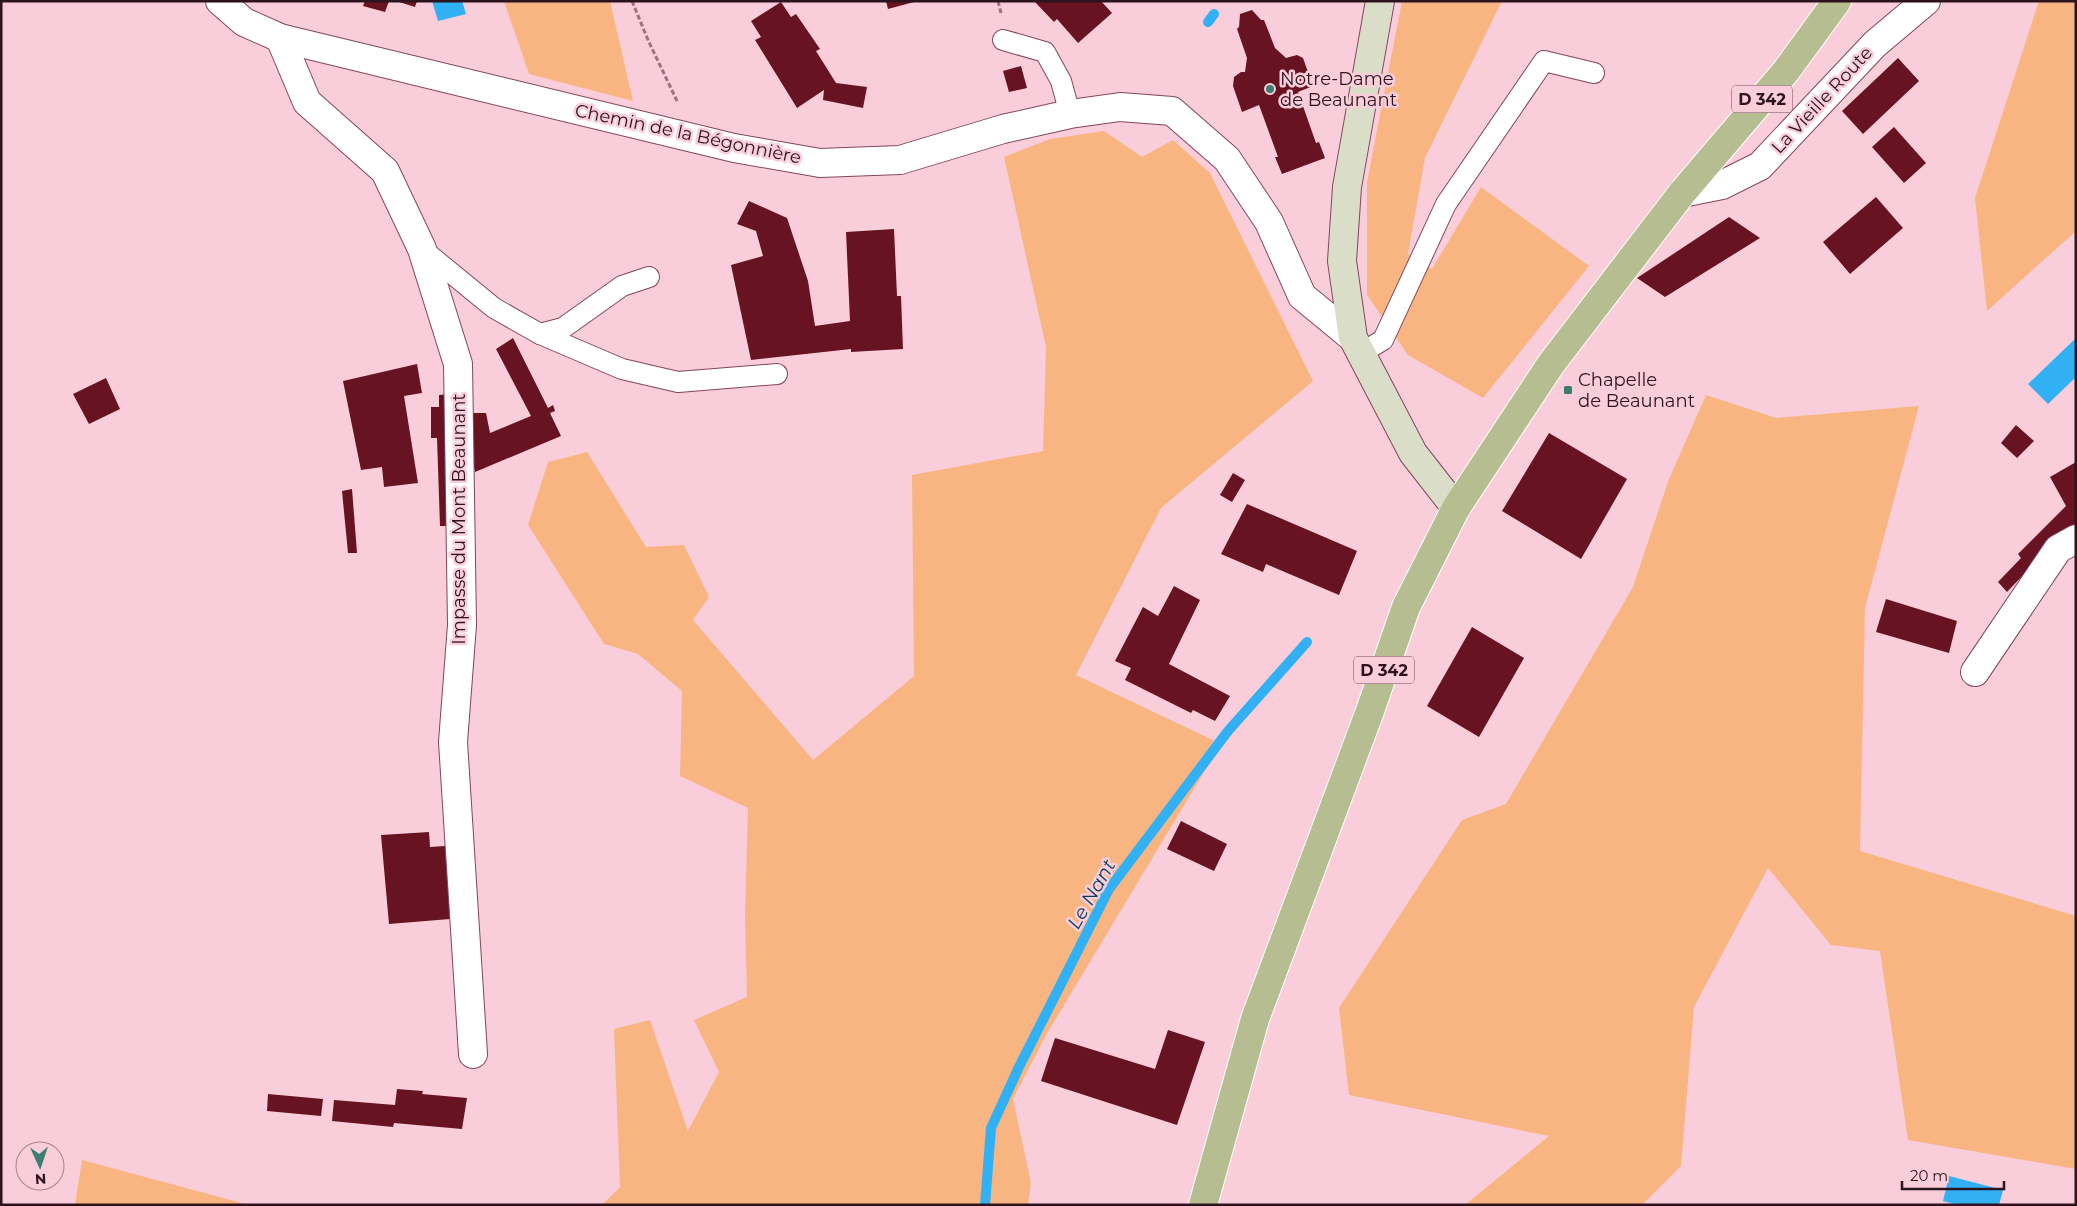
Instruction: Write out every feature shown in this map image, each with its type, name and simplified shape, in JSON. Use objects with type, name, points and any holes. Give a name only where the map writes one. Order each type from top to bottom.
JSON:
[{"type":"main road","name":"D 342","points":[[1203,1205],[1255,1019],[1370,711],[1406,607],[1456,508],[1551,364],[1682,193],[1786,71],[1837,1]]},
{"type":"street","name":"Chemin de la Bégonnière","points":[[220,1],[244,22],[280,38],[694,139],[820,163],[900,160],[1003,129],[1070,114],[1120,107],[1172,111],[1227,159],[1269,222],[1302,296],[1357,346]]},
{"type":"street","points":[[1380,1],[1347,187],[1342,261],[1357,346],[1413,453],[1456,508]]},
{"type":"street","name":"La Vieille Route","points":[[1682,193],[1722,185],[1760,166],[1874,44],[1926,1]]},
{"type":"street","name":"Impasse du Mont Beaunant","points":[[280,38],[307,102],[385,171],[422,249],[458,364],[462,625],[453,742],[473,1054]]},
{"type":"street","points":[[1976,672],[2058,549],[2076,539]]},
{"type":"lane","points":[[1003,40],[1045,52],[1061,81],[1070,114]]},
{"type":"lane","points":[[1357,346],[1383,340],[1446,204],[1544,61],[1594,73]]},
{"type":"lane","points":[[422,249],[494,308],[540,334],[622,369],[678,382],[777,374]]},
{"type":"lane","points":[[540,334],[563,328],[622,286],[649,277]]},
{"type":"path","points":[[632,1],[694,139]]},
{"type":"shaded area","points":[[504,1],[610,1],[633,101],[529,74]]},
{"type":"shaded area","points":[[1402,1],[1502,1],[1425,158],[1408,254],[1432,269],[1481,187],[1589,266],[1483,398],[1408,355],[1367,295],[1367,182]]},
{"type":"shaded area","points":[[2039,1],[2076,1],[2076,231],[1987,311],[1975,198]]},
{"type":"shaded area","points":[[1104,131],[1142,157],[1173,140],[1210,173],[1313,381],[1161,508],[1076,675],[1221,744],[1046,1035],[1013,1099],[1031,1183],[1028,1205],[602,1205],[620,1187],[614,1029],[650,1020],[688,1131],[719,1072],[694,1020],[747,997],[745,916],[748,808],[680,776],[682,691],[638,654],[604,644],[528,525],[548,462],[587,452],[646,547],[684,545],[709,597],[693,620],[813,760],[914,676],[912,475],[1043,451],[1046,347],[1004,157],[1050,139]]},
{"type":"shaded area","points":[[1706,395],[1776,418],[1919,406],[1865,608],[1860,851],[2076,916],[2076,1169],[1908,1140],[1880,951],[1831,945],[1768,868],[1694,1007],[1681,1166],[1642,1205],[1465,1205],[1549,1136],[1349,1095],[1339,1008],[1462,820],[1506,804],[1633,587],[1669,479]]},
{"type":"shaded area","points":[[82,1160],[249,1205],[75,1205]]},
{"type":"water","points":[[432,1],[462,1],[466,14],[438,21]]},
{"type":"water","points":[[2076,338],[2076,377],[2048,404],[2028,384]]},
{"type":"water","points":[[1949,1176],[2003,1190],[1999,1205],[1958,1205],[1943,1201]]},
{"type":"building","points":[[365,1],[389,1],[385,12],[363,6]]},
{"type":"building","points":[[396,1],[417,1],[415,7]]},
{"type":"building","points":[[886,1],[914,1],[914,2],[888,9]]},
{"type":"building","points":[[1034,1],[1101,1],[1112,13],[1078,43],[1057,19],[1054,22]]},
{"type":"building","points":[[781,2],[791,17],[796,14],[820,49],[816,51],[836,83],[867,87],[863,108],[823,100],[824,90],[797,108],[755,40],[761,37],[751,21]]},
{"type":"building","name":"Notre-Dame de Beaunant","points":[[1252,10],[1261,20],[1264,20],[1275,48],[1286,58],[1297,55],[1303,58],[1313,86],[1298,92],[1316,143],[1319,142],[1325,158],[1282,174],[1275,157],[1278,157],[1259,105],[1242,112],[1233,86],[1234,77],[1241,72],[1245,72],[1247,58],[1237,29],[1239,27],[1240,14]]},
{"type":"building","points":[[1898,58],[1919,81],[1863,134],[1842,111]]},
{"type":"building","points":[[1021,66],[1027,88],[1009,92],[1003,71]]},
{"type":"building","points":[[1894,127],[1926,163],[1904,183],[1872,147]]},
{"type":"building","points":[[1876,197],[1903,228],[1850,274],[1823,242]]},
{"type":"building","points":[[749,201],[787,218],[808,281],[815,326],[850,321],[846,232],[894,229],[897,296],[901,296],[903,349],[851,352],[851,349],[751,360],[731,265],[763,256],[756,231],[737,224]]},
{"type":"building","points":[[1729,217],[1760,238],[1665,297],[1637,278]]},
{"type":"building","points":[[513,338],[548,408],[553,405],[555,411],[550,413],[561,436],[475,472],[470,444],[468,413],[486,413],[490,433],[531,416],[496,349]]},
{"type":"building","points":[[417,364],[422,393],[404,396],[418,483],[384,487],[382,467],[361,470],[343,381]]},
{"type":"building","points":[[106,378],[120,409],[89,424],[73,394]]},
{"type":"building","points":[[451,394],[452,526],[440,526],[437,438],[431,438],[431,407],[439,407],[439,395]]},
{"type":"building","points":[[2016,425],[2034,441],[2017,458],[2001,443]]},
{"type":"building","points":[[1549,433],[1627,479],[1581,559],[1502,511]]},
{"type":"building","points":[[2076,462],[2076,525],[2060,536],[2007,592],[1998,582],[2021,558],[2018,554],[2066,506],[2050,477]]},
{"type":"building","points":[[1233,473],[1245,480],[1232,502],[1220,495]]},
{"type":"building","points":[[352,489],[357,553],[348,553],[342,491]]},
{"type":"building","points":[[1247,504],[1357,551],[1339,595],[1266,564],[1263,572],[1221,554]]},
{"type":"building","points":[[1174,586],[1200,600],[1169,664],[1230,696],[1215,721],[1193,710],[1191,713],[1125,680],[1131,668],[1115,661],[1143,607],[1158,616]]},
{"type":"building","points":[[1886,599],[1957,621],[1949,653],[1876,632]]},
{"type":"building","points":[[1472,627],[1524,658],[1479,737],[1427,706]]},
{"type":"building","points":[[1181,821],[1227,844],[1214,871],[1167,849]]},
{"type":"building","points":[[429,832],[430,847],[445,846],[450,919],[389,924],[381,835]]},
{"type":"building","points":[[1168,1030],[1205,1042],[1177,1125],[1041,1081],[1055,1038],[1155,1069]]},
{"type":"building","points":[[397,1089],[423,1091],[422,1094],[467,1098],[462,1129],[394,1123],[393,1127],[332,1121],[334,1100],[395,1105]]},
{"type":"building","points":[[268,1094],[323,1099],[321,1116],[267,1111]]},
{"type":"waterway","points":[[1208,22],[1214,14]]},
{"type":"waterway","name":"Le Nant","points":[[985,1205],[991,1128],[1018,1069],[1109,889],[1228,731],[1307,642]]},
{"type":"place","name":"Notre-Dame de Beaunant","points":[[1270,89]]},
{"type":"place","name":"Chapelle de Beaunant","points":[[1568,390]]}]
